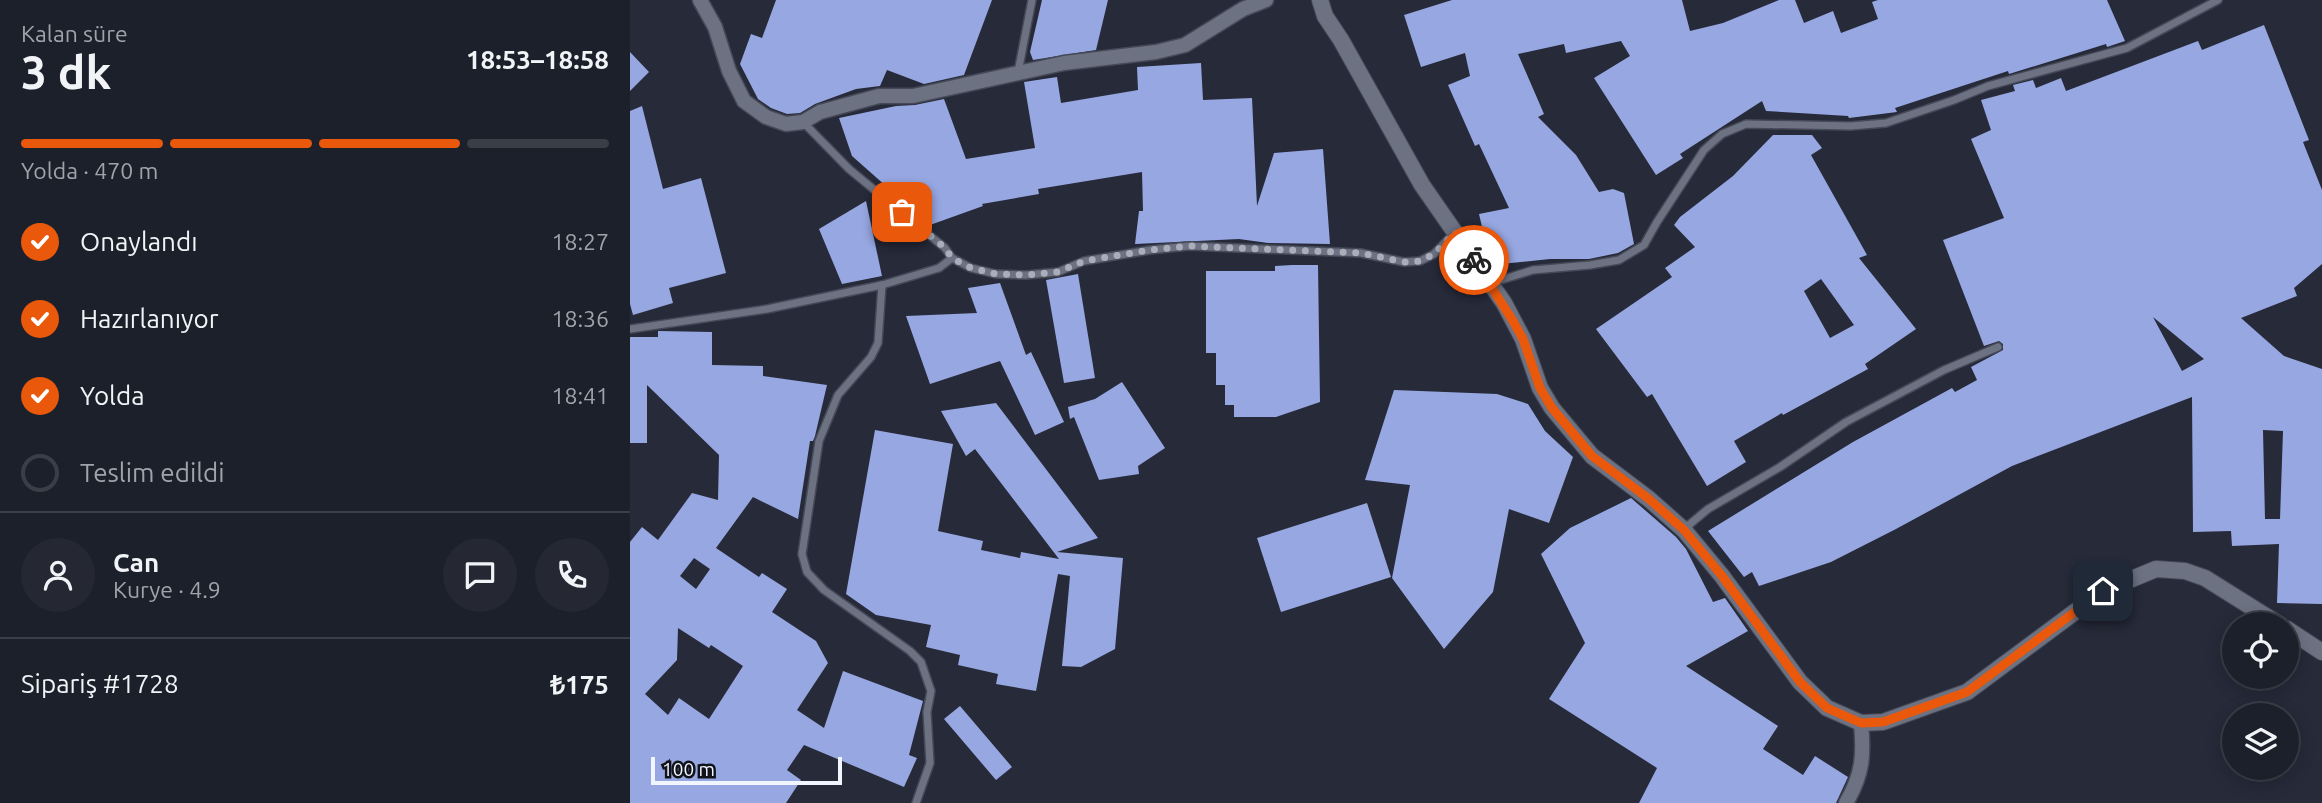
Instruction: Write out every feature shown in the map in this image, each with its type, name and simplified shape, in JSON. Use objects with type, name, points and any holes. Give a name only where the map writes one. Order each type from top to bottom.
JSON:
[{"type":"street","points":[[700,0],[715,27],[729,71],[744,101],[766,117],[786,124],[803,122],[820,111],[879,96],[913,96],[1064,63],[1156,52],[1185,45],[1243,9],[1266,0]]},
{"type":"street","points":[[1320,0],[1325,16],[1422,185],[1504,303],[1523,339],[1540,388],[1552,408],[1592,456],[1649,499],[1684,530],[1722,576],[1800,682],[1827,708],[1861,723],[1883,722],[1967,692],[2103,591],[2156,569],[2185,571],[2204,578],[2259,612]]},
{"type":"street","points":[[2299,637],[2322,652]]},
{"type":"street","points":[[1846,803],[1861,771],[1864,750],[1861,723]]},
{"type":"lane","points":[[1018,72],[1032,0]]},
{"type":"lane","points":[[1490,283],[1533,270],[1619,260],[1644,245],[1704,150],[1723,134],[1746,124],[1841,127],[1886,123],[1988,86],[2127,48],[2218,0]]},
{"type":"lane","points":[[803,122],[849,169],[945,248],[952,258],[971,268],[996,274],[1058,272],[1084,261],[1189,246],[1361,253],[1404,262],[1420,261],[1434,254],[1455,232]]},
{"type":"lane","points":[[630,329],[767,309],[882,285],[939,268],[952,258]]},
{"type":"lane","points":[[882,285],[878,343],[871,357],[838,395],[819,441],[802,554],[807,572],[824,590],[910,651],[921,662],[927,675],[931,691],[928,712],[930,763],[916,803]]},
{"type":"lane","points":[[1684,530],[1708,509],[1780,467],[1846,422],[1944,370],[1998,347]]},
{"type":"building","points":[[776,0],[992,0],[964,75],[924,84],[887,70],[880,86],[856,89],[815,104],[800,113],[787,114],[758,99],[740,64],[751,34],[762,38]]},
{"type":"building","points":[[1042,0],[1108,0],[1096,50],[1033,60],[1030,52]]},
{"type":"building","points":[[1452,0],[1682,0],[1690,31],[1723,23],[1779,0],[1795,0],[1804,23],[1833,11],[1841,33],[1878,19],[1872,2],[1878,0],[2107,0],[2125,41],[2107,47],[2106,44],[2009,74],[2008,71],[1895,108],[1897,112],[1849,118],[1766,111],[1762,101],[1680,154],[1683,158],[1656,175],[1594,78],[1630,56],[1621,41],[1566,53],[1564,44],[1518,54],[1544,114],[1538,117],[1576,155],[1599,192],[1613,189],[1624,193],[1634,244],[1618,253],[1589,259],[1550,259],[1491,265],[1479,214],[1509,208],[1479,144],[1475,146],[1448,85],[1470,76],[1465,53],[1421,67],[1404,15]]},
{"type":"building","points":[[2264,25],[2309,140],[2303,142],[2322,190],[2322,264],[2294,288],[2297,296],[2241,318],[2284,356],[2322,369],[2322,604],[2277,603],[2279,544],[2232,546],[2231,531],[2193,532],[2192,397],[2012,466],[1831,562],[1759,586],[1752,572],[1744,577],[1708,531],[1853,442],[1952,388],[1955,392],[1977,380],[1971,367],[2003,350],[2003,344],[1999,341],[1984,346],[1943,240],[2004,218],[1971,139],[1991,130],[1981,100],[2015,91],[2013,85],[2033,80],[2036,88],[2061,78],[2066,91],[2198,41],[2202,50]],"holes":[[[2153,317],[2204,359],[2182,371]],[[2263,430],[2283,431],[2280,519],[2265,519]]]},
{"type":"building","points":[[630,52],[649,72],[630,91]]},
{"type":"building","points":[[1201,63],[1203,100],[1252,98],[1257,206],[1274,153],[1323,149],[1330,244],[1268,243],[1239,239],[1135,244],[1139,211],[1143,211],[1142,172],[1038,189],[1039,194],[982,204],[983,206],[930,225],[852,156],[839,118],[944,99],[966,159],[1035,148],[1024,82],[1057,77],[1061,103],[1138,90],[1137,67]]},
{"type":"building","points":[[642,106],[663,189],[701,178],[726,273],[669,288],[673,303],[633,315],[630,304],[630,111]]},
{"type":"building","points":[[1773,135],[1812,135],[1822,148],[1811,155],[1867,255],[1859,258],[1916,329],[1865,364],[1868,369],[1734,441],[1746,462],[1707,486],[1652,394],[1647,397],[1596,329],[1672,277],[1665,268],[1695,247],[1674,225],[1680,217],[1733,176]],"holes":[[[1821,279],[1854,325],[1830,338],[1804,291]]]},
{"type":"building","points":[[866,201],[882,276],[842,284],[819,229]]},
{"type":"building","points":[[1318,265],[1320,402],[1276,417],[1234,417],[1234,405],[1225,405],[1225,385],[1216,385],[1216,353],[1206,353],[1206,271],[1275,271],[1275,266]]},
{"type":"building","points":[[1078,274],[1095,378],[1064,383],[1046,280]]},
{"type":"building","points":[[1000,283],[1026,355],[1031,352],[1064,422],[1035,435],[1000,361],[930,384],[906,316],[977,313],[968,288]]},
{"type":"building","points":[[658,331],[712,332],[712,365],[763,366],[763,376],[827,385],[815,436],[813,441],[810,441],[798,519],[753,497],[716,548],[759,577],[762,573],[787,589],[772,612],[816,641],[828,663],[797,710],[824,728],[843,671],[923,701],[909,755],[917,758],[904,787],[804,745],[787,770],[801,780],[786,803],[630,803],[630,542],[642,527],[658,540],[692,493],[718,500],[719,455],[647,385],[647,443],[630,443],[630,337],[658,337]],"holes":[[[694,558],[710,569],[696,589],[680,576]],[[678,628],[743,666],[709,719],[679,698],[668,715],[645,694],[677,660]]]},
{"type":"building","points":[[1122,382],[1165,448],[1138,466],[1139,474],[1099,480],[1074,417],[1070,419],[1068,407],[1095,399]]},
{"type":"building","points":[[1394,390],[1497,394],[1528,404],[1545,431],[1573,457],[1549,523],[1509,509],[1493,592],[1444,649],[1392,578],[1410,485],[1365,480]]},
{"type":"building","points":[[996,403],[1098,538],[1057,552],[1123,558],[1115,649],[1081,667],[1062,666],[1070,576],[1058,574],[1036,691],[996,684],[998,674],[958,665],[960,655],[926,647],[931,625],[876,615],[846,594],[875,430],[953,444],[938,531],[983,541],[981,550],[1020,558],[1021,552],[1059,559],[975,449],[966,456],[941,411]]},
{"type":"building","points":[[1631,498],[1676,537],[1686,549],[1713,602],[1725,598],[1748,631],[1686,666],[1778,726],[1763,749],[1803,775],[1815,756],[1848,777],[1836,803],[1639,803],[1657,768],[1549,699],[1585,643],[1541,554],[1570,528]]},
{"type":"building","points":[[1367,503],[1391,577],[1281,612],[1257,538]]},
{"type":"building","points":[[960,706],[1012,767],[996,780],[944,719]]},
{"type":"way so far","points":[[902,212],[945,248],[952,258],[971,268],[996,274],[1058,272],[1084,261],[1189,246],[1361,253],[1404,262],[1420,261],[1434,254],[1455,232],[1474,260]]},
{"type":"route","points":[[1474,260],[1504,303],[1523,339],[1540,388],[1552,408],[1592,456],[1649,499],[1684,530],[1722,576],[1800,682],[1827,708],[1861,723],[1883,722],[1967,692],[2103,591]]}]
